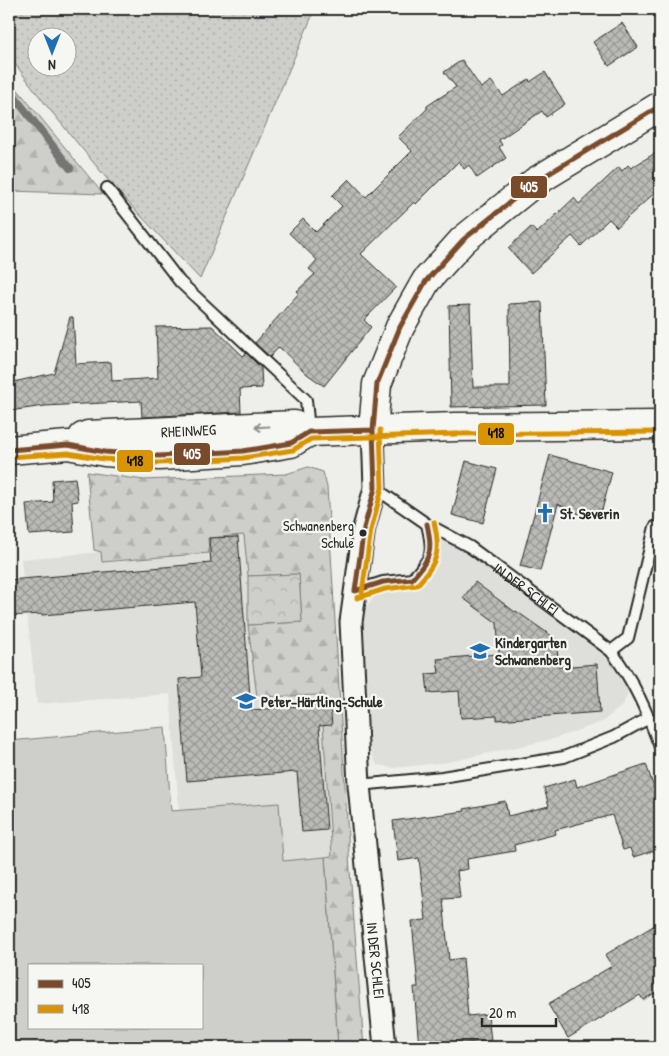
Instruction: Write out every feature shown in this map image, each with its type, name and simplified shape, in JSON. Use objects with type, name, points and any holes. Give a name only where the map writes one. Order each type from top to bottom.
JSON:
[{"type":"main road","points":[[373,430],[377,384],[400,327],[426,282],[463,240],[535,182],[660,106]]},
{"type":"main road","name":"RHEINWEG","points":[[9,450],[68,445],[88,435],[294,425],[309,432],[660,425]]},
{"type":"street","name":"IN DER SCHLEI","points":[[373,430],[374,488],[364,528],[351,622],[359,785],[385,1047]]},
{"type":"lane","points":[[107,188],[180,282],[306,400],[309,432]]},
{"type":"lane","name":"IN DER SCHLEI","points":[[374,488],[427,524],[470,547],[611,651],[627,672],[649,718],[660,748]]},
{"type":"lane","points":[[356,591],[383,582],[412,579],[431,556],[431,543],[427,524]]},
{"type":"lane","points":[[611,651],[628,638],[655,527]]},
{"type":"lane","points":[[359,785],[442,777],[564,757],[614,737],[649,718],[660,719]]},
{"type":"shaded area","name":"Peter-Härtling-Schule","points":[[245,535],[248,576],[248,625],[321,694],[332,856],[283,861],[279,803],[179,810],[170,694],[37,704],[21,559],[101,552],[103,562],[209,553],[208,538]]},
{"type":"shaded area","name":"Kindergarten Schwanenberg","points":[[442,535],[621,668],[631,685],[623,705],[602,722],[553,739],[448,762],[394,768],[377,765],[371,753],[360,633],[365,609],[374,596],[411,587],[428,579],[439,562]]},
{"type":"green space","points":[[9,9],[315,9],[200,279],[112,185],[46,105],[9,56]]},
{"type":"green space","points":[[9,79],[103,194],[9,191]]},
{"type":"green space","points":[[308,467],[323,472],[327,487],[350,871],[364,1047],[338,1047],[325,857],[332,856],[321,695],[257,697],[248,625],[302,622],[299,574],[248,576],[244,535],[208,538],[209,553],[102,562],[101,552],[94,550],[87,472],[144,480],[286,474]]},
{"type":"green space","points":[[299,574],[302,622],[248,625],[248,576]]},
{"type":"green space","points":[[165,727],[171,811],[279,803],[283,861],[325,857],[338,1047],[9,1047],[9,741]]},
{"type":"building","points":[[622,23],[638,47],[609,66],[593,42]]},
{"type":"building","points":[[462,60],[481,88],[491,81],[503,96],[529,79],[530,82],[545,72],[565,104],[546,117],[542,111],[499,140],[502,145],[499,147],[506,158],[477,178],[469,165],[464,169],[459,161],[416,204],[414,202],[361,254],[396,287],[364,320],[371,327],[324,386],[307,374],[279,347],[270,357],[255,343],[299,293],[297,291],[315,274],[309,269],[317,260],[289,233],[303,219],[316,232],[342,206],[332,196],[349,179],[366,197],[412,151],[398,137],[427,109],[427,106],[456,87],[444,72]]},
{"type":"building","points":[[660,150],[660,188],[617,227],[609,219],[581,246],[572,236],[531,273],[508,248],[531,227],[537,233],[574,198],[579,204],[619,167],[622,171],[628,165],[631,168]]},
{"type":"building","points":[[542,302],[546,405],[451,407],[449,306],[470,305],[473,387],[510,387],[509,304]]},
{"type":"building","points":[[70,317],[73,317],[76,364],[111,362],[112,381],[158,378],[156,327],[212,326],[243,356],[246,353],[261,368],[262,388],[240,389],[241,412],[142,417],[141,401],[45,406],[9,411],[9,383],[54,373]]},
{"type":"building","name":"St. Severin","points":[[550,455],[612,472],[602,510],[589,510],[579,514],[558,504],[540,571],[520,566]]},
{"type":"building","points":[[466,461],[497,469],[483,523],[452,515]]},
{"type":"building","points":[[75,478],[78,501],[72,502],[74,532],[29,535],[26,504],[53,502],[52,480]]},
{"type":"building","points":[[238,537],[251,710],[330,704],[332,725],[319,726],[327,830],[302,832],[297,772],[187,781],[179,679],[201,677],[195,602],[9,616],[9,580],[211,563],[209,538]]},
{"type":"building","points":[[475,582],[515,612],[556,639],[559,667],[597,664],[600,712],[497,720],[497,716],[461,718],[459,691],[428,693],[426,674],[439,673],[437,659],[499,654],[497,623],[463,598]]},
{"type":"building","points":[[646,764],[660,806],[660,849],[633,857],[630,848],[623,850],[612,815],[555,830],[556,834],[514,845],[515,851],[467,859],[468,869],[457,871],[460,898],[443,899],[449,960],[463,958],[468,1016],[488,1014],[491,1041],[450,1044],[450,1047],[419,1047],[414,987],[418,987],[412,921],[426,920],[419,858],[398,861],[393,821],[465,811],[464,809],[505,801],[508,816],[549,806],[544,788],[575,779],[577,787]]},
{"type":"building","points":[[660,922],[660,990],[643,1000],[640,995],[568,1038],[548,1004],[612,966],[605,955]]},
{"type":"waterway","points":[[9,90],[70,168]]},
{"type":"transit line","name":"405","points":[[355,591],[364,528],[375,488],[373,430],[377,384],[400,327],[426,281],[463,240],[535,182],[660,106]]},
{"type":"transit line","name":"405","points":[[9,450],[68,445],[105,452],[159,456],[243,451],[291,443],[309,432],[373,430]]},
{"type":"transit line","name":"418","points":[[362,592],[371,530],[382,488],[380,430]]},
{"type":"transit line","name":"418","points":[[10,457],[68,453],[104,459],[159,463],[243,458],[293,450],[311,439],[456,434],[660,432]]},
{"type":"transit line","name":"418","points":[[357,598],[385,589],[417,585],[430,570],[436,556],[437,541],[434,522]]},
{"type":"transit line","name":"405","points":[[355,591],[383,582],[412,579],[429,554],[430,541],[427,524]]},
{"type":"place","name":"St. Severin","points":[[545,513]]},
{"type":"place","name":"Schwanenberg Schule","points":[[363,533]]},
{"type":"place","name":"Kindergarten Schwanenberg","points":[[480,651]]},
{"type":"place","name":"Peter-Härtling-Schule","points":[[246,701]]}]
